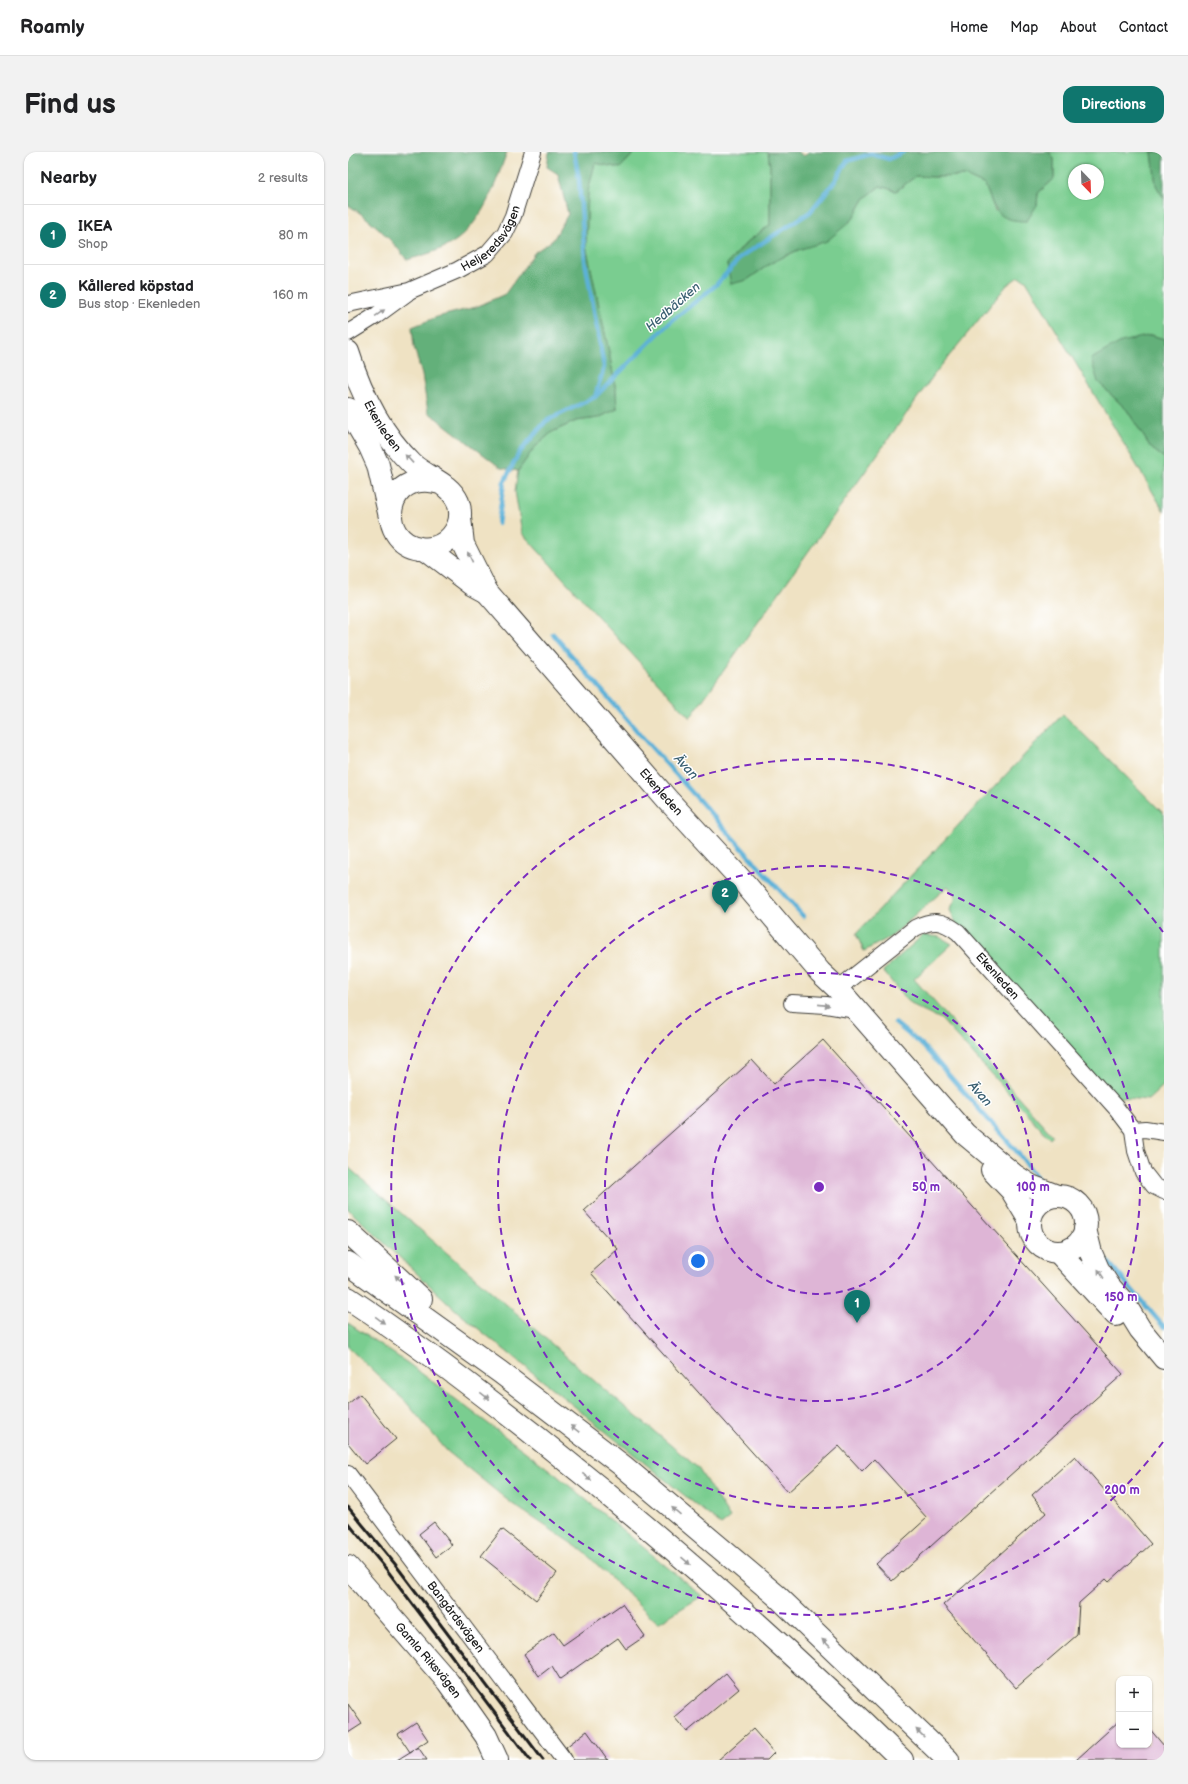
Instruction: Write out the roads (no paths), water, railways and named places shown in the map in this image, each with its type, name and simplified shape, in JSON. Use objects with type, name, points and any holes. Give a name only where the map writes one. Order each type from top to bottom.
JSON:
[{"type":"main road","name":"Ekenleden","points":[[348,352],[356,378],[372,411],[395,445],[412,464],[440,483]]},
{"type":"main road","name":"Ekenleden","points":[[348,409],[370,447],[378,466],[391,518]]},
{"type":"main road","points":[[419,480],[430,480],[440,483],[453,494],[460,510],[460,518],[452,537],[436,548],[416,548],[406,544],[393,528],[391,508],[395,498],[401,490],[409,484],[419,480]]},
{"type":"main road","name":"Ekenleden","points":[[460,518],[463,544],[487,592],[667,799],[746,885],[820,972],[838,989],[965,1134],[1014,1175],[1031,1186],[1058,1196],[1066,1197],[1079,1206],[1086,1221],[1085,1230],[1091,1253],[1098,1269],[1124,1303],[1140,1329],[1164,1358]]},
{"type":"main road","name":"Ekenleden","points":[[426,549],[472,584],[487,592]]},
{"type":"main road","name":"Ekenleden","points":[[965,1134],[980,1158],[1012,1191],[1030,1221],[1031,1232],[1034,1240],[1047,1250],[1058,1252],[1116,1315],[1140,1329]]},
{"type":"main road","points":[[1030,1221],[1036,1206],[1049,1197],[1058,1196]]},
{"type":"main road","points":[[1058,1252],[1073,1248],[1082,1237],[1085,1230]]},
{"type":"main road","points":[[348,1232],[500,1372]]},
{"type":"main road","points":[[348,1263],[500,1372],[623,1466],[771,1591],[948,1760]]},
{"type":"main road","points":[[348,1298],[481,1393],[606,1492],[752,1618],[902,1760]]},
{"type":"main road","name":"Gamla Riksvägen","points":[[348,1567],[448,1682],[486,1736],[498,1760]]},
{"type":"street","name":"Heljeredsvägen","points":[[348,304],[409,291],[475,262],[487,254],[505,233],[514,216],[533,152]]},
{"type":"street","name":"Heljeredsvägen","points":[[348,333],[378,315],[409,291]]},
{"type":"street","name":"Ekenleden","points":[[838,989],[915,928],[937,921],[947,924],[958,932],[972,947],[1133,1130]]},
{"type":"street","points":[[792,1003],[826,1005],[856,1010]]},
{"type":"street","points":[[1164,1132],[1145,1129],[1133,1130],[1136,1151],[1143,1172],[1154,1186],[1164,1191]]},
{"type":"street","name":"Bangårdsvägen","points":[[348,1474],[564,1760]]},
{"type":"waterway","points":[[574,152],[579,179],[585,261],[604,367],[595,397]]},
{"type":"waterway","name":"Hedbäcken","points":[[498,524],[504,482],[519,453],[546,421],[595,397],[669,323],[716,285],[742,256],[810,212],[835,181],[847,161],[871,154],[889,159],[903,152]]},
{"type":"waterway","name":"Ävan","points":[[553,634],[644,739],[803,916]]},
{"type":"waterway","name":"Ävan","points":[[895,1023],[923,1046],[1018,1153],[1038,1179]]},
{"type":"waterway","name":"Ävan","points":[[1103,1256],[1164,1327]]},
{"type":"railway","points":[[348,1507],[395,1564],[543,1760]]},
{"type":"railway","points":[[348,1523],[387,1570],[530,1760]]},
{"type":"place","name":"Kållered köpstad","points":[[725,913]]},
{"type":"place","name":"IKEA","points":[[857,1323]]}]
